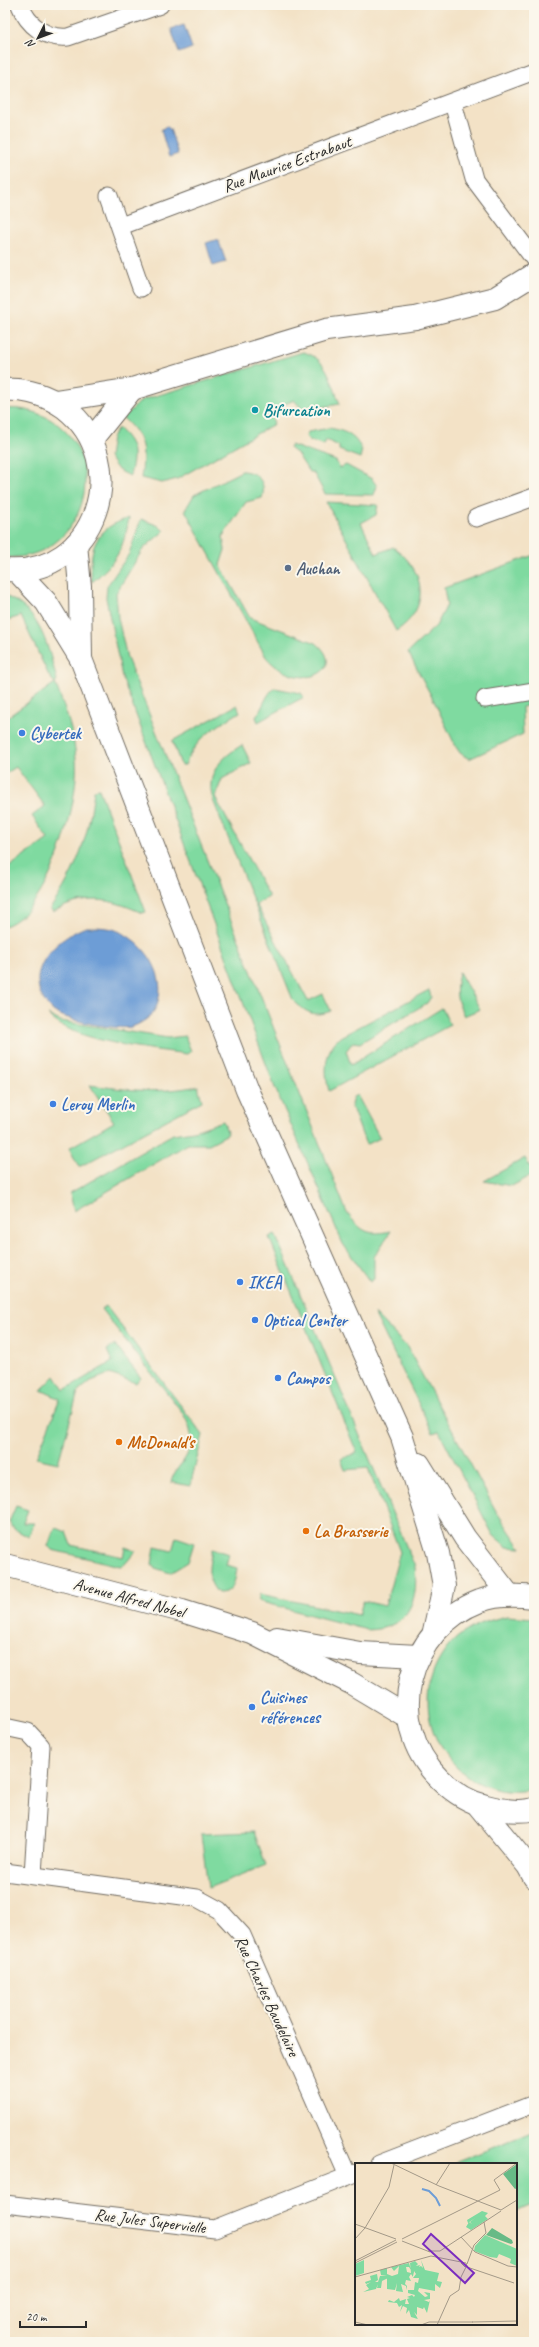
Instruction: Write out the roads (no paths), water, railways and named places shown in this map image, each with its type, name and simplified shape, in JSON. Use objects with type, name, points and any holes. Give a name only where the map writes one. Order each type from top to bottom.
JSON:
[{"type":"main road","points":[[55,401],[132,389],[326,330],[416,318],[495,298],[534,274]]},
{"type":"main road","points":[[6,389],[31,392],[55,401],[76,417],[92,438],[99,457],[102,476],[100,498],[93,519],[76,544],[59,558],[45,564],[11,570]]},
{"type":"main road","points":[[92,438],[132,389]]},
{"type":"main road","points":[[76,544],[80,586],[81,659]]},
{"type":"main road","points":[[11,570],[46,602],[81,659],[248,1090],[402,1437],[438,1553],[444,1586],[434,1631]]},
{"type":"main road","points":[[402,1437],[465,1538],[509,1595]]},
{"type":"main road","name":"Avenue Alfred Nobel","points":[[5,1566],[182,1611],[252,1633],[360,1653],[418,1656]]},
{"type":"main road","points":[[534,1597],[509,1595],[481,1600],[462,1609],[434,1631],[418,1656],[409,1686],[408,1718],[416,1745],[431,1770],[452,1790],[477,1804],[503,1811],[534,1809]]},
{"type":"main road","name":"Avenue Alfred Nobel","points":[[252,1633],[351,1683],[408,1718]]},
{"type":"main road","points":[[477,1804],[528,1866],[534,1877]]},
{"type":"street","points":[[20,5],[31,22],[40,31],[58,38],[68,37],[160,5]]},
{"type":"street","name":"Rue Maurice Estrabaut","points":[[121,226],[453,103],[534,71]]},
{"type":"street","points":[[453,103],[474,179],[534,258]]},
{"type":"street","points":[[110,196],[141,288]]},
{"type":"street","points":[[476,518],[534,497]]},
{"type":"street","points":[[484,700],[534,691]]},
{"type":"street","points":[[5,1728],[28,1732],[41,1746],[33,1875]]},
{"type":"street","name":"Rue Charles Baudelaire","points":[[5,1872],[197,1898],[219,1910],[242,1935],[352,2174]]},
{"type":"street","points":[[382,2163],[534,2104]]},
{"type":"street","name":"Rue Jules Supervielle","points":[[5,2204],[215,2229],[352,2174]]},
{"type":"water","points":[[184,25],[192,48],[179,53],[171,29]]},
{"type":"water","points":[[166,126],[170,129],[178,154],[169,157],[161,130]]},
{"type":"water","points":[[218,239],[226,262],[213,266],[206,243]]},
{"type":"water","points":[[86,927],[110,928],[124,934],[134,941],[151,960],[159,983],[159,995],[154,1011],[149,1017],[139,1024],[124,1028],[90,1024],[67,1018],[52,1010],[42,997],[38,985],[39,973],[44,961],[51,950],[62,941],[73,933]]},
{"type":"place","name":"Bifurcation","points":[[255,410]]},
{"type":"place","name":"Auchan","points":[[288,568]]},
{"type":"place","name":"Cybertek","points":[[22,733]]},
{"type":"place","name":"Leroy Merlin","points":[[53,1104]]},
{"type":"place","name":"IKEA","points":[[240,1282]]},
{"type":"place","name":"Optical Center","points":[[255,1320]]},
{"type":"place","name":"Campos","points":[[278,1378]]},
{"type":"place","name":"McDonald's","points":[[119,1442]]},
{"type":"place","name":"La Brasserie","points":[[306,1531]]},
{"type":"place","name":"Cuisines références","points":[[252,1707]]}]
